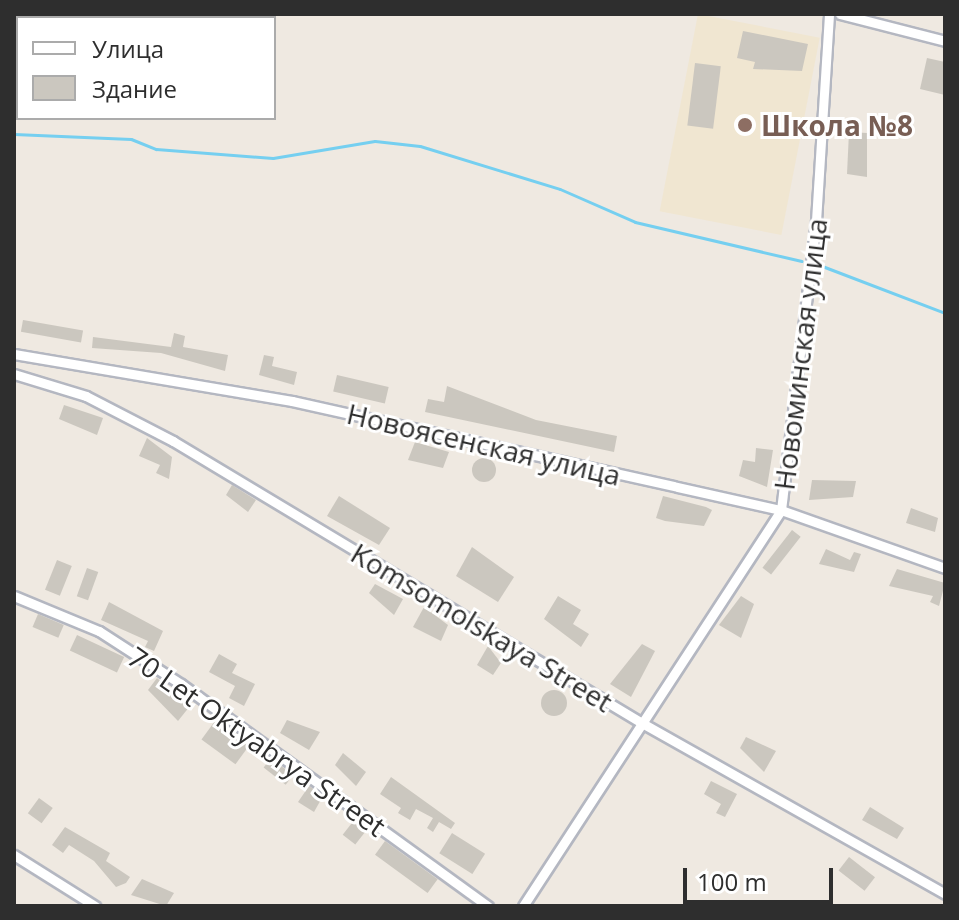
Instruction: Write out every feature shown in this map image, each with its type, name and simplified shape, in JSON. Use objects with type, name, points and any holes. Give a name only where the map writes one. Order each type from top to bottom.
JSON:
[{"type":"street","name":"Новоминская улица","points":[[525,905],[781,510],[807,310],[829,14]]},
{"type":"street","points":[[840,14],[945,41]]},
{"type":"street","name":"Новоясенская улица","points":[[14,354],[292,401],[781,510],[945,568]]},
{"type":"street","name":"Komsomolskaya Street","points":[[14,374],[86,396],[173,441],[642,723],[945,894]]},
{"type":"street","name":"70 Let Oktyabrya Street","points":[[14,596],[99,631],[171,678],[488,906]]},
{"type":"street","points":[[14,855],[95,906]]},
{"type":"shaded area","name":"Школа №8","points":[[698,14],[820,38],[781,235],[660,211]]},
{"type":"building","points":[[743,31],[808,44],[802,71],[753,69],[755,62],[737,58]]},
{"type":"building","points":[[927,58],[945,62],[945,95],[920,89]]},
{"type":"building","points":[[695,63],[721,66],[713,129],[687,126]]},
{"type":"building","points":[[849,132],[867,133],[867,177],[847,174]]},
{"type":"building","points":[[23,320],[83,331],[81,342],[21,332]]},
{"type":"building","points":[[174,333],[185,336],[183,347],[228,355],[225,371],[161,353],[92,348],[93,337],[171,347]]},
{"type":"building","points":[[264,355],[274,357],[272,366],[297,372],[294,385],[259,375]]},
{"type":"building","points":[[337,375],[389,387],[385,403],[333,392]]},
{"type":"building","points":[[447,386],[536,420],[617,436],[614,452],[425,412],[428,399],[444,402]]},
{"type":"building","points":[[64,405],[103,418],[97,435],[59,419]]},
{"type":"building","points":[[147,438],[172,457],[169,479],[156,473],[160,465],[139,456]]},
{"type":"building","points":[[415,442],[449,452],[443,468],[408,460]]},
{"type":"building","points":[[756,448],[773,450],[767,487],[739,476],[743,460],[755,462]]},
{"type":"building","points":[[484,458],[492,462],[496,470],[492,478],[484,482],[476,478],[472,470],[476,462]]},
{"type":"building","points":[[812,480],[856,481],[853,497],[809,500]]},
{"type":"building","points":[[232,485],[256,500],[248,512],[226,495]]},
{"type":"building","points":[[339,496],[390,528],[379,545],[327,516]]},
{"type":"building","points":[[663,496],[712,510],[704,526],[665,521],[656,518]]},
{"type":"building","points":[[911,508],[938,518],[935,532],[906,523]]},
{"type":"building","points":[[792,530],[801,537],[771,575],[762,568]]},
{"type":"building","points":[[472,547],[514,577],[498,602],[456,576]]},
{"type":"building","points":[[826,549],[850,560],[854,552],[861,554],[854,572],[819,564]]},
{"type":"building","points":[[57,560],[72,566],[60,596],[45,590]]},
{"type":"building","points":[[87,568],[98,572],[88,600],[77,596]]},
{"type":"building","points":[[897,569],[945,583],[939,606],[930,602],[933,596],[889,586]]},
{"type":"building","points":[[375,584],[403,599],[394,615],[369,593]]},
{"type":"building","points":[[558,596],[581,610],[573,624],[589,634],[581,647],[544,619]]},
{"type":"building","points":[[741,596],[754,604],[741,638],[719,625]]},
{"type":"building","points":[[109,602],[163,631],[154,651],[145,647],[148,641],[101,620]]},
{"type":"building","points":[[424,607],[448,625],[441,641],[413,627]]},
{"type":"building","points":[[38,614],[64,625],[58,638],[33,627]]},
{"type":"building","points":[[77,635],[124,657],[117,672],[70,650]]},
{"type":"building","points":[[642,644],[655,651],[631,697],[610,684]]},
{"type":"building","points":[[488,646],[501,663],[493,675],[477,665]]},
{"type":"building","points":[[219,654],[237,664],[232,673],[255,684],[244,706],[229,698],[235,686],[209,672]]},
{"type":"building","points":[[157,678],[190,706],[178,721],[148,690]]},
{"type":"building","points":[[554,690],[563,694],[567,703],[563,712],[554,716],[545,712],[541,703],[545,694]]},
{"type":"building","points":[[287,720],[320,732],[309,750],[280,733]]},
{"type":"building","points":[[215,721],[249,746],[235,764],[201,740]]},
{"type":"building","points":[[746,737],[776,751],[764,772],[740,748]]},
{"type":"building","points":[[343,753],[366,772],[356,786],[335,765]]},
{"type":"building","points":[[271,758],[293,775],[286,785],[264,767]]},
{"type":"building","points":[[391,777],[455,823],[451,829],[439,822],[433,832],[427,828],[433,818],[416,809],[410,820],[398,813],[401,808],[380,794]]},
{"type":"building","points":[[711,781],[737,794],[725,817],[716,813],[721,804],[704,794]]},
{"type":"building","points":[[309,786],[323,796],[314,812],[298,802]]},
{"type":"building","points":[[39,798],[53,808],[42,823],[28,813]]},
{"type":"building","points":[[870,807],[904,828],[897,839],[862,820]]},
{"type":"building","points":[[355,819],[368,829],[355,845],[343,835]]},
{"type":"building","points":[[65,827],[110,853],[106,861],[130,877],[126,883],[116,887],[94,861],[69,845],[63,853],[52,845]]},
{"type":"building","points":[[452,833],[485,854],[472,874],[439,853]]},
{"type":"building","points":[[385,841],[438,879],[428,893],[375,855]]},
{"type":"building","points":[[849,857],[875,877],[865,891],[839,870]]},
{"type":"building","points":[[142,879],[174,893],[166,906],[131,895]]},
{"type":"waterway","points":[[14,134],[131,139],[156,149],[273,158],[375,141],[420,146],[560,189],[635,222],[801,261]]},
{"type":"waterway","points":[[822,266],[945,313]]},
{"type":"place","name":"Школа №8","points":[[745,125]]}]
